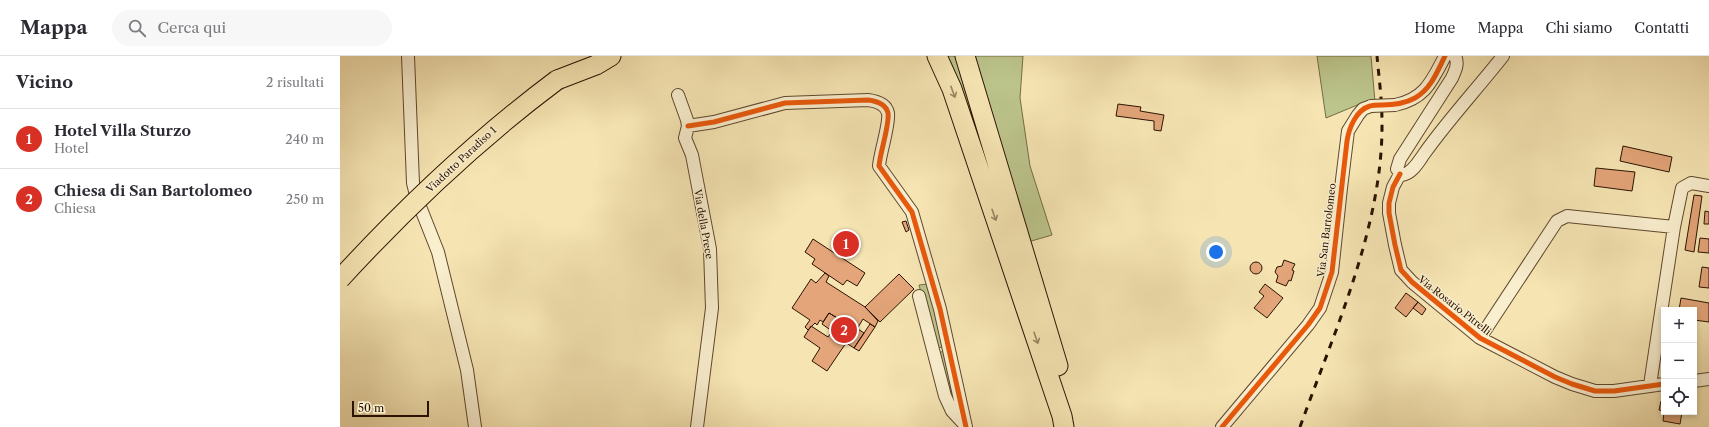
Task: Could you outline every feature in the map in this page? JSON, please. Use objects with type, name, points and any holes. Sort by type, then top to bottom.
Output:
[{"type":"main road","name":"Viadotto Paradiso 1","points":[[340,278],[380,235],[481,141],[557,80],[596,56]]},
{"type":"main road","points":[[557,80],[596,65],[611,56]]},
{"type":"main road","points":[[937,56],[955,97],[1062,416],[1064,427]]},
{"type":"main road","points":[[965,56],[1070,406],[1073,427]]},
{"type":"street","points":[[408,56],[412,183],[438,252],[467,370],[475,427]]},
{"type":"street","name":"Via San Bartolomeo","points":[[1222,427],[1308,325],[1320,308],[1326,294],[1332,272],[1340,188],[1348,131],[1358,114],[1363,109],[1372,106],[1395,105],[1409,101],[1422,94],[1432,82],[1445,56]]},
{"type":"street","name":"Via Rosario Pitrelli","points":[[1455,56],[1457,60],[1456,68],[1452,78],[1400,159],[1397,169],[1400,174],[1393,187],[1389,203],[1389,213],[1394,245],[1401,270],[1412,282],[1480,338],[1555,377],[1595,391],[1614,391],[1661,384]]},
{"type":"street","points":[[1400,174],[1408,174],[1415,167],[1443,126],[1502,56]]},
{"type":"street","name":"Via della Prece","points":[[678,95],[688,126],[685,138],[692,155],[710,257],[712,308],[697,427]]},
{"type":"street","points":[[688,126],[714,122],[785,103],[868,100],[881,103],[885,107],[888,114],[879,166],[912,212],[940,309],[966,427]]},
{"type":"street","points":[[1650,385],[1674,227],[1682,188],[1691,183],[1709,186]]},
{"type":"street","points":[[1480,338],[1557,221],[1567,216],[1674,227]]},
{"type":"street","points":[[919,296],[945,396],[952,411],[966,427]]},
{"type":"street","points":[[1697,381],[1709,380]]},
{"type":"green space","points":[[943,56],[956,56],[1012,242]]},
{"type":"green space","points":[[973,56],[1023,56],[1020,98],[1030,166],[1052,235],[1028,242]]},
{"type":"green space","points":[[1317,56],[1371,56],[1375,102],[1367,101],[1326,118]]},
{"type":"green space","points":[[928,284],[944,346],[936,349],[919,285]]},
{"type":"green space","points":[[945,351],[956,404],[954,405],[937,353]]},
{"type":"building","points":[[1118,104],[1141,107],[1140,111],[1164,115],[1161,131],[1154,130],[1154,121],[1116,116]]},
{"type":"building","points":[[1623,146],[1672,157],[1669,172],[1620,161]]},
{"type":"building","points":[[1596,168],[1635,172],[1632,191],[1594,186]]},
{"type":"building","points":[[1694,195],[1702,196],[1694,252],[1685,250]]},
{"type":"building","points":[[1705,211],[1709,212],[1709,224],[1704,224]]},
{"type":"building","points":[[906,221],[909,230],[906,232],[902,222]]},
{"type":"building","points":[[1700,238],[1709,239],[1709,253],[1698,252]]},
{"type":"building","points":[[813,239],[865,273],[857,286],[847,280],[843,285],[812,264],[815,259],[805,252]]},
{"type":"building","points":[[1284,260],[1295,264],[1292,270],[1294,271],[1291,281],[1289,280],[1286,286],[1276,282],[1278,276],[1275,272],[1277,267],[1282,266]]},
{"type":"building","points":[[1254,262],[1258,262],[1262,268],[1258,274],[1254,274],[1250,270],[1250,266]]},
{"type":"building","points":[[1702,267],[1709,268],[1709,288],[1699,287]]},
{"type":"building","points":[[825,273],[829,276],[826,282],[865,307],[878,321],[875,327],[863,319],[857,329],[841,318],[839,319],[829,313],[823,322],[820,320],[817,325],[815,323],[808,330],[805,327],[810,320],[792,308],[811,279],[816,283]]},
{"type":"building","points":[[899,274],[914,289],[880,322],[865,307]]},
{"type":"building","points":[[1265,284],[1283,298],[1267,318],[1254,308],[1264,296],[1259,292]]},
{"type":"building","points":[[1406,293],[1418,302],[1406,317],[1395,308]]},
{"type":"building","points":[[1681,298],[1709,303],[1709,322],[1697,320],[1697,307],[1680,307]]},
{"type":"building","points":[[1418,302],[1426,309],[1422,315],[1413,308]]},
{"type":"building","points":[[829,313],[839,319],[841,318],[864,333],[854,348],[831,333],[832,331],[822,324]]},
{"type":"building","points":[[870,324],[875,327],[859,351],[854,348]]},
{"type":"building","points":[[811,326],[828,337],[831,333],[846,343],[827,371],[812,361],[820,348],[804,337]]},
{"type":"building","points":[[1664,415],[1682,415],[1680,424],[1663,421]]},
{"type":"railway","points":[[1300,427],[1354,278],[1374,201],[1380,162],[1382,123],[1377,56]]},
{"type":"cycle path","points":[[1222,427],[1308,325],[1320,308],[1332,272],[1347,141],[1349,131],[1357,115],[1365,108],[1370,106],[1403,103],[1421,94],[1433,80],[1445,56]]},
{"type":"cycle path","points":[[688,126],[714,122],[785,103],[868,100],[877,102],[885,107],[888,113],[888,118],[879,166],[912,212],[940,309],[966,427]]},
{"type":"cycle path","points":[[1400,174],[1393,187],[1389,203],[1389,213],[1401,270],[1412,282],[1480,338],[1555,377],[1595,391],[1614,391],[1661,384]]},
{"type":"place","name":"Hotel Villa Sturzo","points":[[846,244]]},
{"type":"place","name":"Chiesa di San Bartolomeo","points":[[844,330]]}]
